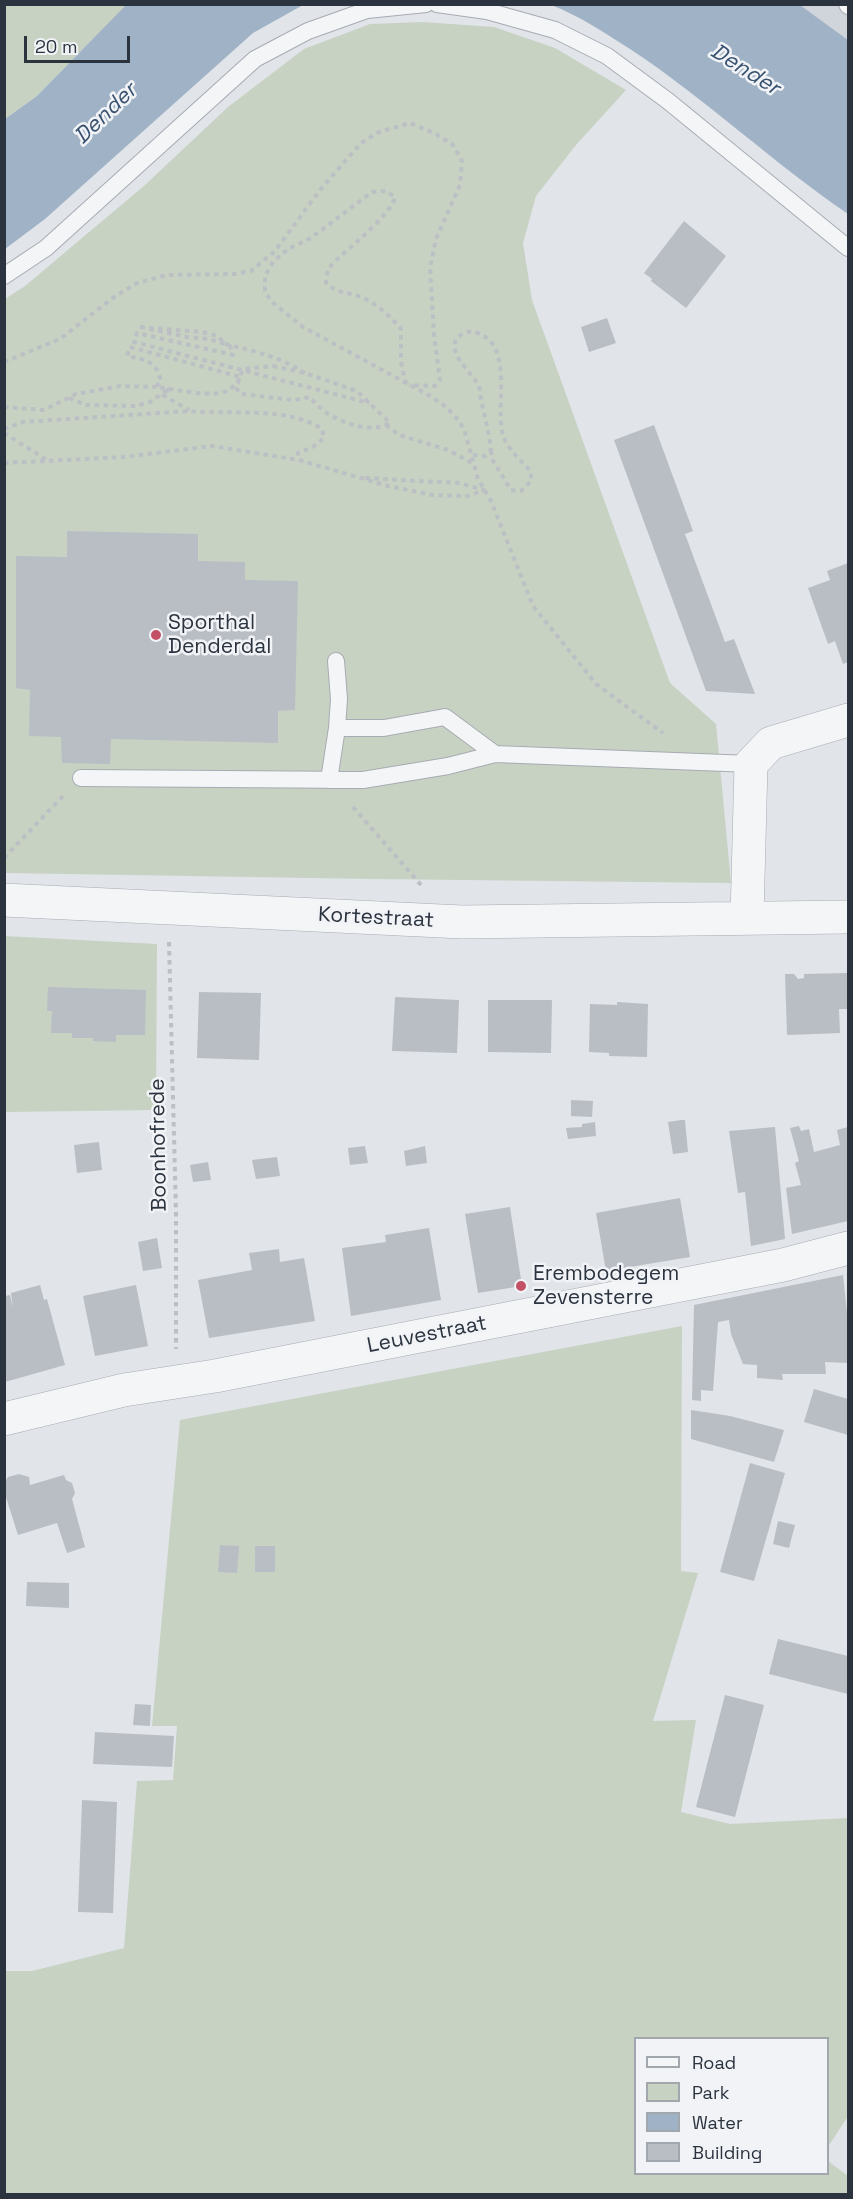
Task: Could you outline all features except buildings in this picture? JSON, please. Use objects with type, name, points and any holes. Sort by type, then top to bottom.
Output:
[{"type":"street","points":[[747,918],[751,764],[771,743],[849,720]]},
{"type":"street","name":"Kortestraat","points":[[4,900],[453,922],[849,917]]},
{"type":"street","name":"Leuvestraat","points":[[4,1419],[124,1390],[214,1376],[759,1270],[849,1248]]},
{"type":"lane","points":[[4,276],[46,248],[255,59],[308,31],[367,10],[426,4]]},
{"type":"lane","points":[[437,4],[488,11],[555,30],[607,56],[668,101],[849,248]]},
{"type":"lane","points":[[329,780],[339,699],[336,661]]},
{"type":"lane","points":[[337,729],[384,728],[445,717],[495,754]]},
{"type":"lane","points":[[81,778],[363,780],[448,766],[495,754],[751,764]]},
{"type":"path","points":[[4,362],[60,339],[136,283],[167,275],[234,274],[251,271],[275,250],[320,190],[361,143],[379,132],[410,123],[436,134],[453,145],[462,161],[460,185],[436,239],[430,268],[434,335],[440,380],[435,386],[406,384]]},
{"type":"path","points":[[406,384],[401,362],[401,329],[391,318],[360,296],[335,291],[326,283],[326,274],[332,262],[386,215],[394,204],[395,197],[386,191],[372,192],[319,232],[288,249],[273,262],[265,276],[265,292],[272,302],[303,327],[406,384],[439,402],[455,416],[464,429],[478,479],[491,501],[533,606],[596,684],[667,735]]},
{"type":"path","points":[[304,373],[292,365],[259,351],[225,344],[209,339],[140,327],[202,332],[218,336],[225,344],[230,346],[233,355],[137,333],[134,342],[369,403]]},
{"type":"path","points":[[473,332],[485,336],[498,357],[501,369],[503,436],[531,472],[531,481],[521,491],[511,490],[492,459],[491,450],[480,387],[456,355],[457,342],[463,334],[473,332]]},
{"type":"path","points":[[156,387],[160,381],[158,369],[147,360],[126,356],[130,347],[241,377]]},
{"type":"path","points":[[273,366],[304,373],[357,391],[390,423],[380,429],[342,421],[324,411],[310,397],[294,400],[241,394],[236,388],[243,369],[273,366]]},
{"type":"path","points":[[4,407],[44,410],[76,394],[120,386],[221,393],[229,390],[241,377]]},
{"type":"path","points":[[69,398],[86,405],[136,406],[150,402],[170,388]]},
{"type":"path","points":[[170,388],[163,395],[190,411]]},
{"type":"path","points":[[4,431],[22,423],[190,411],[247,412],[310,421],[322,429],[324,438],[313,447],[298,453],[298,460]]},
{"type":"path","points":[[386,425],[399,435],[448,450],[475,465]]},
{"type":"path","points":[[4,431],[47,461]]},
{"type":"path","points":[[4,463],[124,457],[212,446],[298,460],[388,486],[433,495],[468,496],[484,490]]},
{"type":"path","points":[[473,455],[485,456],[491,450]]},
{"type":"path","points":[[363,478],[459,483],[484,490]]},
{"type":"path","points":[[4,858],[81,778]]},
{"type":"path","points":[[329,780],[453,922]]},
{"type":"path","name":"Boonhofrede","points":[[169,908],[176,1213],[176,1381]]},
{"type":"shaded area","points":[[800,5],[848,5],[848,40]]},
{"type":"green space","points":[[5,5],[127,5],[37,96],[5,119]]},
{"type":"green space","points":[[423,22],[494,27],[555,48],[626,90],[576,145],[536,196],[523,243],[532,300],[670,683],[716,724],[731,883],[5,873],[5,299],[25,286],[145,185],[228,107],[304,49],[370,24]]},
{"type":"green space","points":[[4,936],[157,944],[156,1110],[5,1112]]},
{"type":"green space","points":[[682,1326],[681,1571],[698,1573],[653,1721],[696,1720],[681,1812],[730,1824],[848,1818],[848,2116],[829,2145],[829,2037],[634,2037],[634,2175],[829,2175],[829,2162],[848,2176],[848,2194],[5,2194],[5,1971],[32,1971],[124,1948],[137,1781],[173,1780],[177,1726],[152,1726],[180,1420]]},
{"type":"water","name":"Dender","points":[[127,4],[303,5],[253,33],[45,219],[5,249],[5,119],[37,96]]},
{"type":"water","name":"Dender","points":[[551,5],[800,5],[848,40],[848,214],[658,68],[591,25]]},
{"type":"place","name":"Sporthal Denderdal","points":[[156,635]]},
{"type":"place","name":"Erembodegem Zevensterre","points":[[521,1286]]}]
